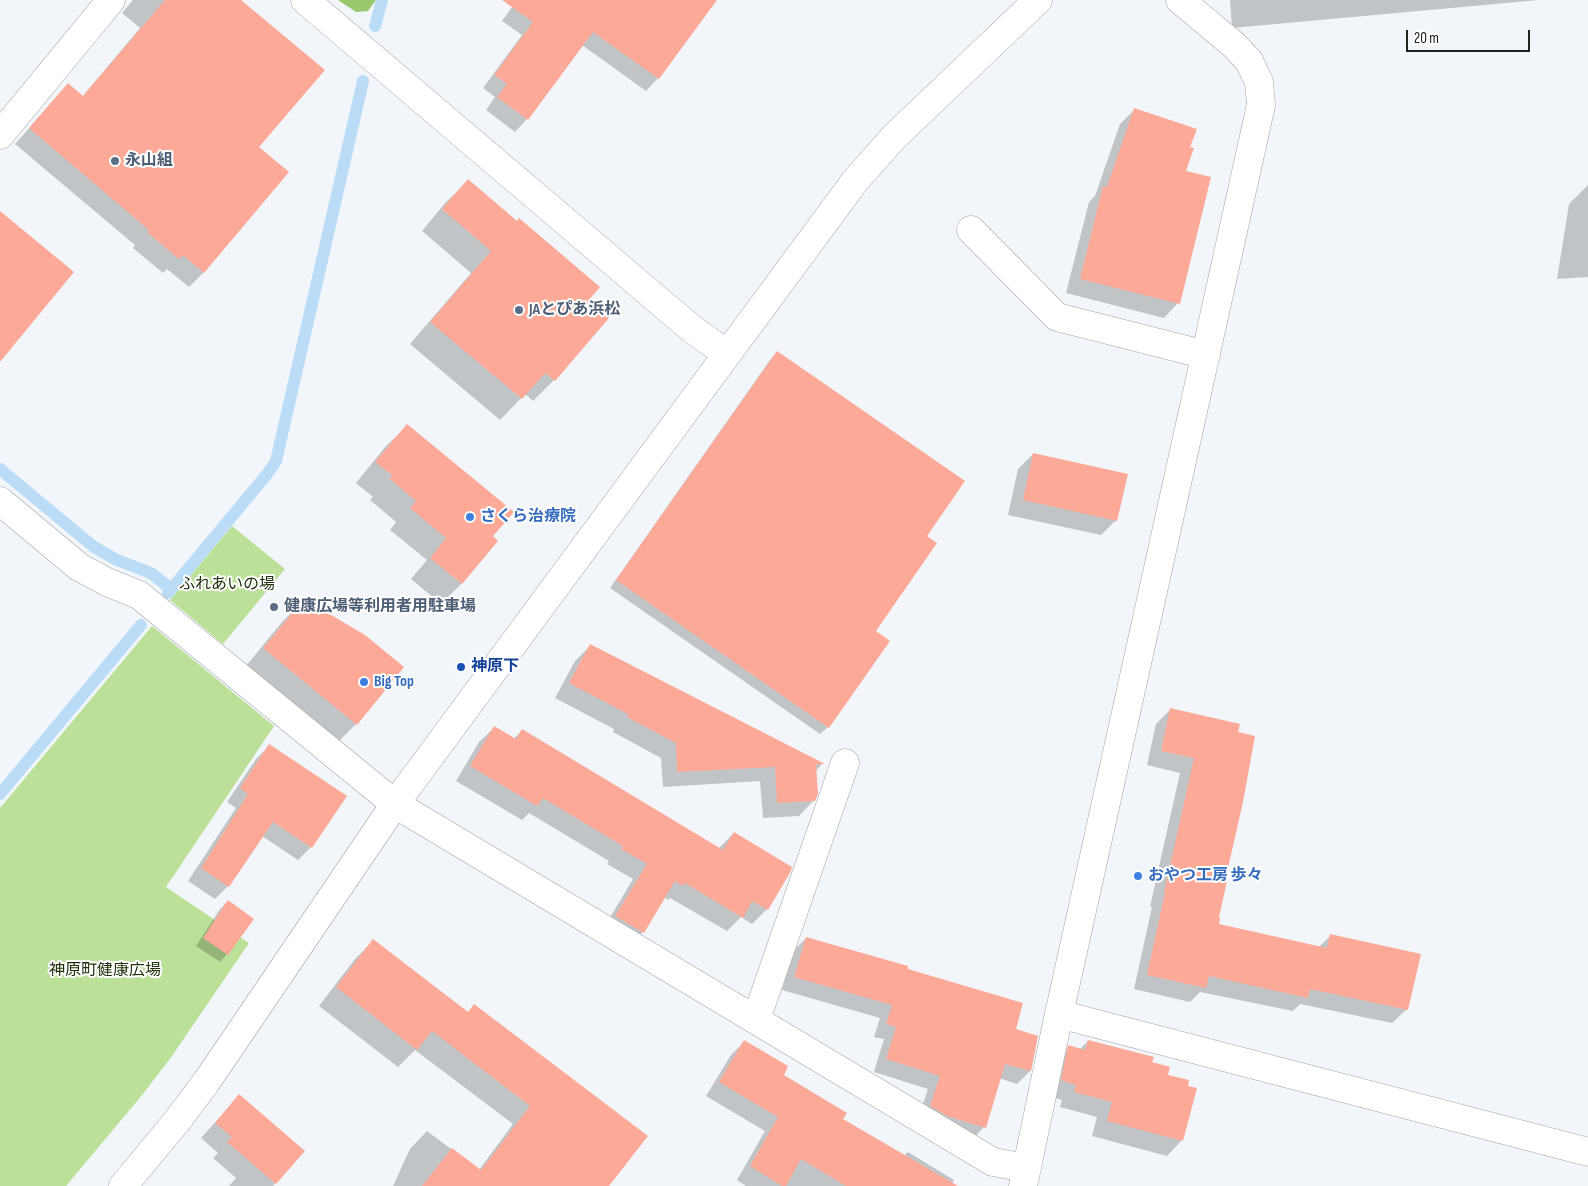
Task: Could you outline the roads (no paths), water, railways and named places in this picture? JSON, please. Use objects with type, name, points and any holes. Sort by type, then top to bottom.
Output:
[{"type":"street","points":[[0,136],[111,0]]},
{"type":"street","points":[[305,0],[692,329],[727,354]]},
{"type":"street","points":[[123,1186],[177,1121],[207,1081],[395,804],[820,228],[894,137],[1038,0]]},
{"type":"street","points":[[0,501],[79,567],[107,582],[139,595],[395,804],[993,1162],[1025,1177],[1059,1014],[1261,104],[1259,82],[1249,61],[1234,45],[1180,0]]},
{"type":"street","points":[[971,230],[1057,317],[1206,355]]},
{"type":"street","points":[[754,1018],[761,1005],[845,763]]},
{"type":"street","points":[[1059,1014],[1588,1152]]},
{"type":"waterway","points":[[375,26],[382,0]]},
{"type":"waterway","points":[[168,593],[276,461],[363,81]]},
{"type":"waterway","points":[[0,469],[94,547],[117,560],[151,573],[171,589]]},
{"type":"waterway","points":[[0,794],[141,625]]},
{"type":"place","name":"永山組","points":[[115,161]]},
{"type":"place","name":"JAとぴあ浜松","points":[[519,310]]},
{"type":"place","name":"さくら治療院","points":[[470,517]]},
{"type":"place","name":"健康広場等利用者用駐車場","points":[[274,607]]},
{"type":"place","name":"神原下","points":[[461,667]]},
{"type":"place","name":"Big Top","points":[[364,682]]},
{"type":"place","name":"おやつ工房 歩々","points":[[1138,876]]},
{"type":"park label","name":"ふれあいの場","points":[[227,585]]},
{"type":"park label","name":"神原町健康広場","points":[[105,971]]}]
